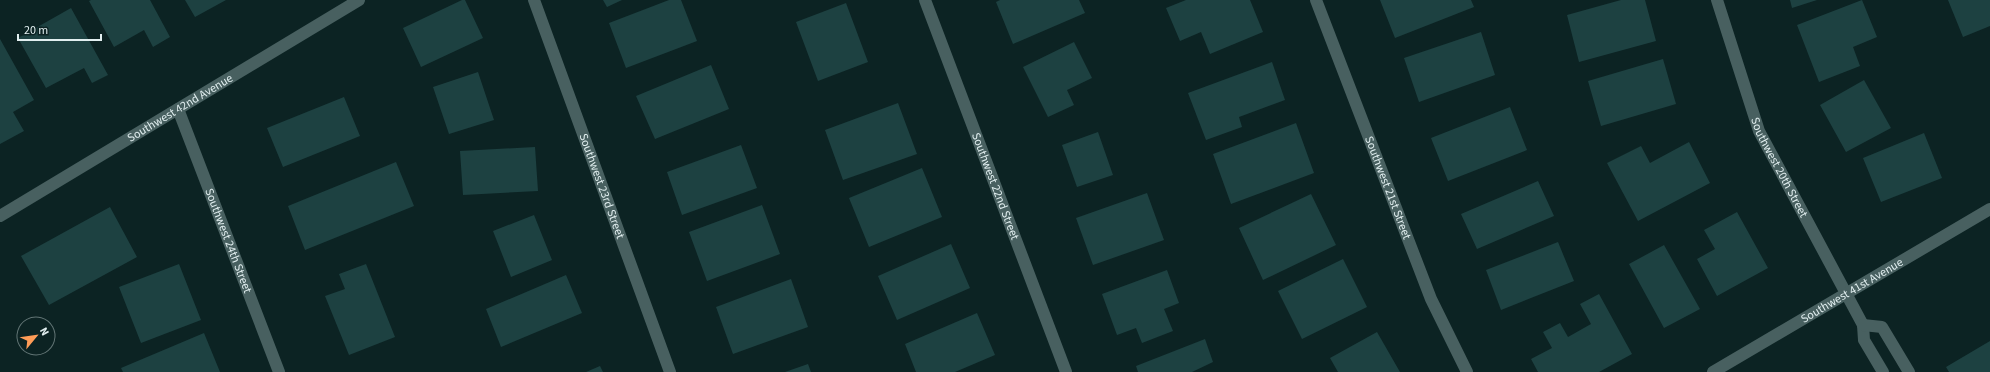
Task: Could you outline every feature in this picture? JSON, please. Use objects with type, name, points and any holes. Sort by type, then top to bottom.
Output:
[{"type":"street","name":"Southwest 42nd Avenue","points":[[0,216],[359,0]]},
{"type":"street","name":"Southwest 23rd Street","points":[[534,0],[670,372]]},
{"type":"street","name":"Southwest 22nd Street","points":[[926,0],[1066,372]]},
{"type":"street","name":"Southwest 21st Street","points":[[1316,0],[1431,299],[1467,372]]},
{"type":"street","name":"Southwest 20th Street","points":[[1717,0],[1759,131],[1863,325],[1864,340],[1883,372]]},
{"type":"street","name":"Southwest 24th Street","points":[[178,109],[279,372]]},
{"type":"street","name":"Southwest 41st Avenue","points":[[1713,372],[1990,209]]},
{"type":"street","points":[[1863,325],[1882,326],[1908,372]]},
{"type":"building","points":[[150,0],[170,37],[153,47],[144,30],[114,47],[89,1]]},
{"type":"building","points":[[185,0],[226,0],[195,17]]},
{"type":"building","points":[[462,0],[465,0],[483,38],[421,67],[403,28]]},
{"type":"building","points":[[603,0],[622,0],[607,7]]},
{"type":"building","points":[[669,0],[681,0],[697,41],[626,68],[609,23]]},
{"type":"building","points":[[1000,0],[1079,0],[1085,13],[1013,44],[996,2]]},
{"type":"building","points":[[1186,0],[1250,0],[1263,32],[1210,54],[1201,32],[1180,41],[1166,8]]},
{"type":"building","points":[[1380,0],[1471,0],[1474,7],[1395,38]]},
{"type":"building","points":[[1621,0],[1645,0],[1656,41],[1579,62],[1567,15]]},
{"type":"building","points":[[1790,0],[1817,0],[1792,8]]},
{"type":"building","points":[[1862,0],[1877,37],[1853,47],[1860,66],[1819,82],[1797,25]]},
{"type":"building","points":[[1948,0],[1990,0],[1990,26],[1963,37]]},
{"type":"building","points":[[846,3],[868,62],[818,81],[796,22]]},
{"type":"building","points":[[71,8],[108,75],[92,83],[84,68],[46,88],[18,38]]},
{"type":"building","points":[[1481,32],[1495,75],[1419,102],[1404,58]]},
{"type":"building","points":[[0,39],[34,100],[13,112],[24,131],[0,144]]},
{"type":"building","points":[[1074,42],[1092,78],[1067,90],[1074,105],[1048,117],[1023,67]]},
{"type":"building","points":[[1663,59],[1676,104],[1601,126],[1588,81]]},
{"type":"building","points":[[1272,62],[1285,100],[1239,117],[1242,127],[1206,140],[1188,93]]},
{"type":"building","points":[[711,65],[729,109],[655,139],[636,96]]},
{"type":"building","points":[[478,72],[494,120],[449,134],[433,87]]},
{"type":"building","points":[[1864,80],[1891,128],[1846,152],[1820,105]]},
{"type":"building","points":[[344,97],[360,136],[283,167],[267,128]]},
{"type":"building","points":[[898,103],[917,154],[843,180],[825,130]]},
{"type":"building","points":[[1510,107],[1527,150],[1448,181],[1431,138]]},
{"type":"building","points":[[1296,123],[1314,173],[1231,204],[1213,154]]},
{"type":"building","points":[[1098,132],[1113,175],[1077,187],[1062,145]]},
{"type":"building","points":[[1924,133],[1942,178],[1881,202],[1863,158]]},
{"type":"building","points":[[1689,142],[1710,183],[1638,221],[1607,163],[1641,146],[1650,163]]},
{"type":"building","points":[[741,145],[757,188],[682,215],[667,172]]},
{"type":"building","points":[[535,147],[538,191],[463,195],[460,151]]},
{"type":"building","points":[[396,162],[414,206],[305,250],[288,206]]},
{"type":"building","points":[[922,168],[942,217],[869,247],[849,198]]},
{"type":"building","points":[[1538,181],[1554,216],[1477,249],[1461,214]]},
{"type":"building","points":[[1147,193],[1164,240],[1093,265],[1076,218]]},
{"type":"building","points":[[1311,194],[1336,245],[1263,280],[1239,228]]},
{"type":"building","points":[[762,205],[780,254],[707,281],[689,232]]},
{"type":"building","points":[[110,207],[137,257],[49,305],[21,256]]},
{"type":"building","points":[[1737,212],[1768,268],[1717,296],[1697,259],[1715,249],[1704,230]]},
{"type":"building","points":[[534,215],[552,260],[511,277],[493,231]]},
{"type":"building","points":[[1558,242],[1574,281],[1501,310],[1486,270]]},
{"type":"building","points":[[951,244],[970,288],[897,320],[878,276]]},
{"type":"building","points":[[1664,245],[1700,309],[1664,328],[1629,264]]},
{"type":"building","points":[[1343,259],[1367,307],[1302,339],[1278,291]]},
{"type":"building","points":[[179,264],[201,320],[141,343],[119,287]]},
{"type":"building","points":[[366,264],[395,337],[349,355],[325,296],[345,289],[339,274]]},
{"type":"building","points":[[1167,270],[1179,303],[1164,309],[1173,331],[1142,343],[1136,328],[1117,335],[1102,294]]},
{"type":"building","points":[[566,275],[582,313],[501,347],[486,309]]},
{"type":"building","points":[[791,279],[808,327],[733,354],[716,307]]},
{"type":"building","points":[[1599,294],[1632,354],[1599,372],[1538,372],[1531,359],[1552,348],[1543,332],[1560,323],[1568,337],[1591,324],[1580,304]]},
{"type":"building","points":[[977,313],[995,355],[955,372],[916,372],[905,344]]},
{"type":"building","points":[[1377,332],[1400,372],[1338,372],[1330,358]]},
{"type":"building","points":[[204,333],[220,372],[123,372],[121,368]]},
{"type":"building","points":[[1205,339],[1213,362],[1192,372],[1138,372],[1136,366]]},
{"type":"building","points":[[1990,341],[1990,372],[1949,372],[1946,367]]},
{"type":"building","points":[[808,364],[811,372],[785,372]]},
{"type":"building","points":[[600,366],[603,372],[586,372]]}]
